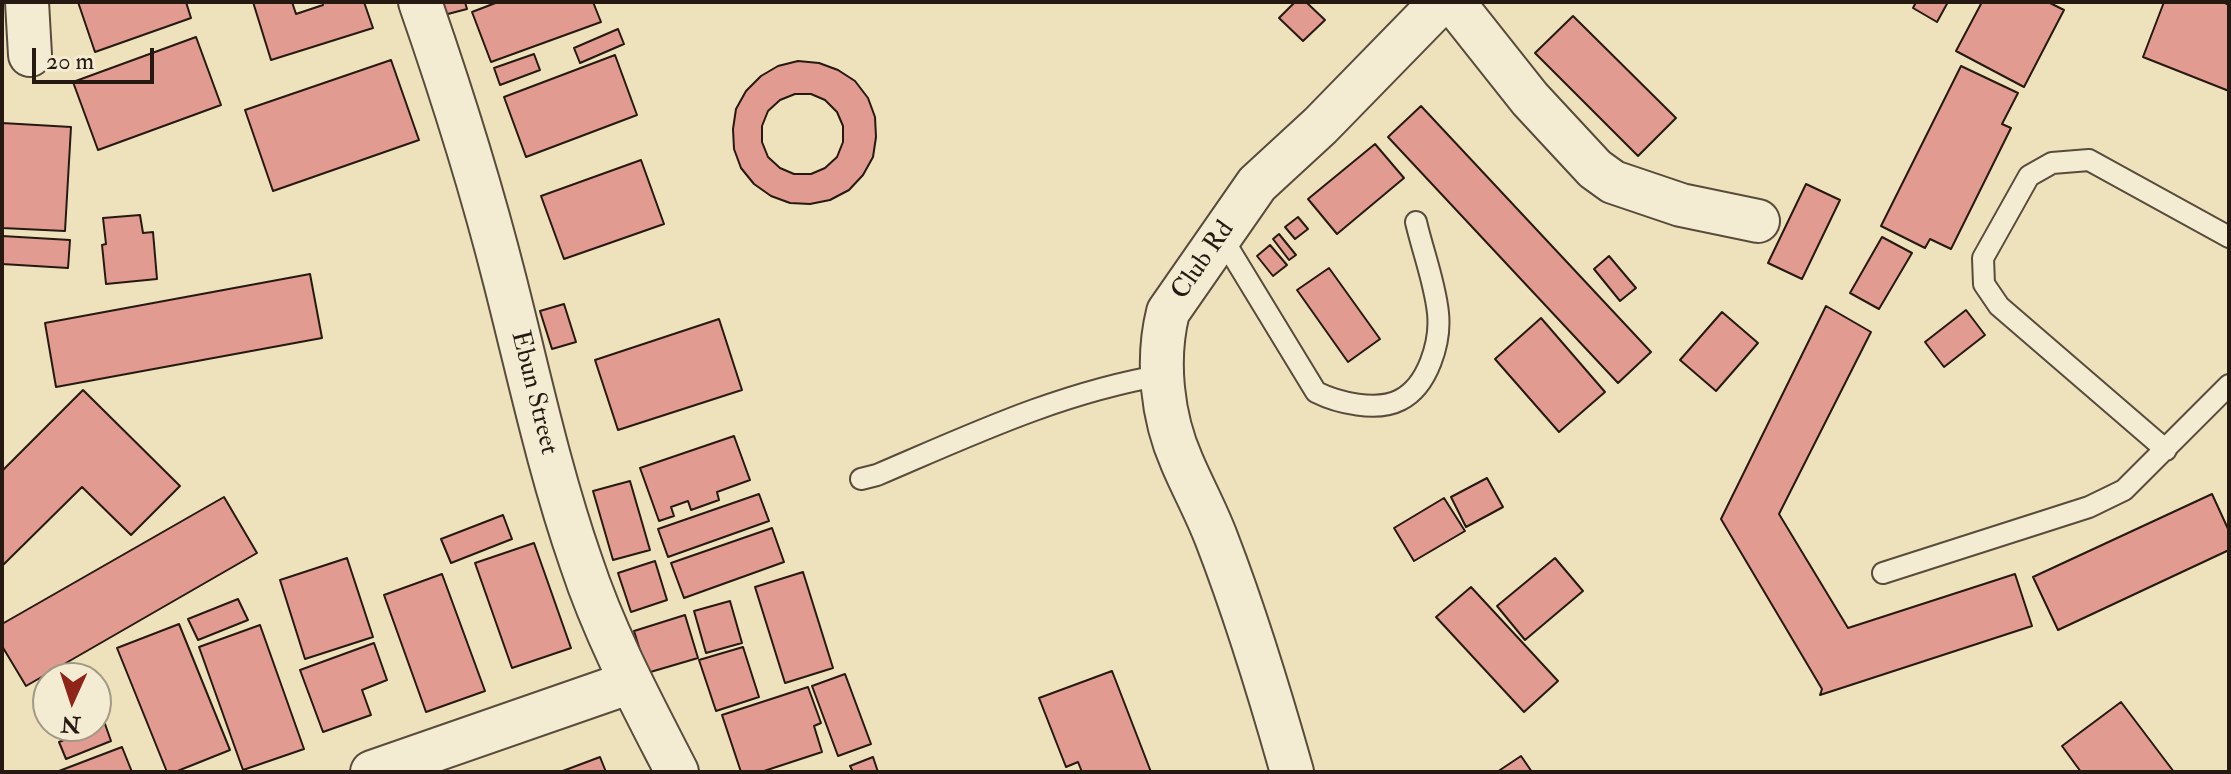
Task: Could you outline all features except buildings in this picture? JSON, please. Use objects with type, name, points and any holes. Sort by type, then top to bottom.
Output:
[{"type":"street","points":[[27,2],[30,55]]},
{"type":"street","name":"Ebun Street","points":[[420,2],[460,117],[505,281],[542,437],[577,550],[631,682],[677,772]]},
{"type":"street","name":"Club Rd","points":[[1292,772],[1272,699],[1217,539],[1167,416],[1163,375],[1164,329],[1168,312],[1257,184],[1320,126],[1441,2]]},
{"type":"street","points":[[1453,2],[1530,99],[1595,169],[1613,182],[1681,205],[1758,221]]},
{"type":"street","points":[[372,772],[631,682]]},
{"type":"lane","points":[[2166,450],[1999,306],[1984,284],[1983,258],[2029,176],[2052,163],[2089,160],[2229,237]]},
{"type":"lane","points":[[1221,236],[1316,392],[1336,402],[1371,405],[1400,401],[1426,371],[1436,345],[1438,313],[1416,222]]},
{"type":"lane","points":[[861,479],[877,475],[1025,411],[1117,383],[1163,375]]},
{"type":"lane","points":[[1883,573],[2089,507],[2124,490],[2229,385]]}]
